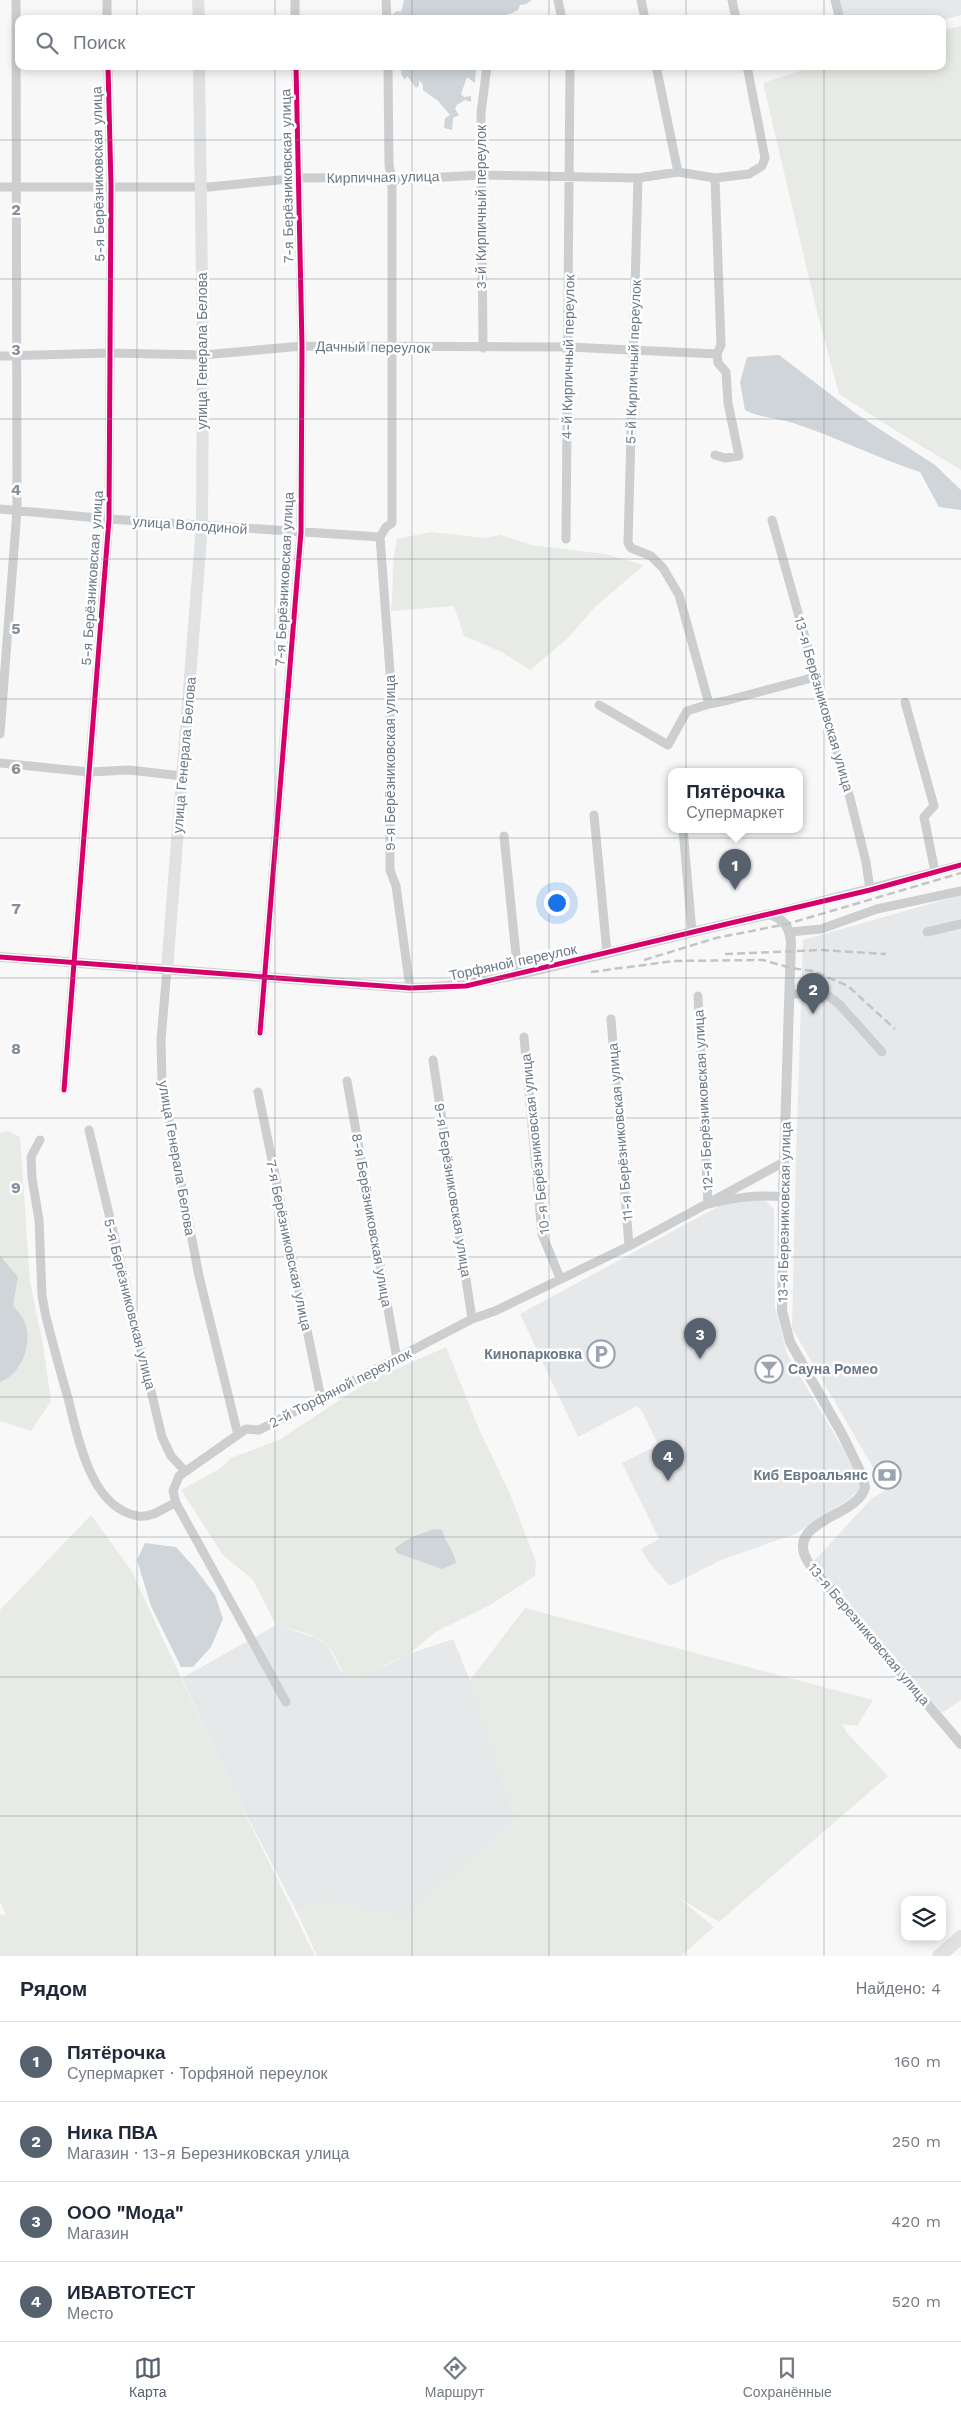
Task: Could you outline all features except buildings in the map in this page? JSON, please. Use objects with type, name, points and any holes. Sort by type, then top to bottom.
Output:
[{"type":"main road","points":[[198,0],[198,15]]},
{"type":"main road","name":"улица Генерала Белова","points":[[167,969],[202,525],[203,355],[199,70]]},
{"type":"main road","points":[[938,1956],[961,1937]]},
{"type":"street","points":[[16,0],[16,15]]},
{"type":"street","points":[[107,0],[107,15]]},
{"type":"street","points":[[295,0],[295,15]]},
{"type":"street","points":[[386,0],[387,15]]},
{"type":"street","points":[[558,0],[561,15]]},
{"type":"street","points":[[641,0],[644,15]]},
{"type":"street","points":[[732,0],[735,15]]},
{"type":"street","points":[[835,0],[839,15]]},
{"type":"street","points":[[0,734],[17,510],[16,70]]},
{"type":"street","name":"5-я Берёзниковская улица","points":[[64,1090],[109,519],[111,186],[108,70]]},
{"type":"street","name":"7-я Берёзниковская улица","points":[[260,1033],[301,532],[302,346],[296,70]]},
{"type":"street","points":[[380,537],[386,527],[392,523],[390,347],[392,180],[389,164],[388,70]]},
{"type":"street","name":"3-й Кирпичный переулок","points":[[483,348],[480,175],[481,113],[486,70]]},
{"type":"street","name":"4-й Кирпичный переулок","points":[[566,538],[571,176],[570,70]]},
{"type":"street","points":[[657,70],[678,172]]},
{"type":"street","name":"Кирпичная улица","points":[[0,187],[200,187],[299,178],[384,177],[392,180],[480,175],[638,178],[678,172],[715,178],[749,174],[762,166],[765,158],[748,70]]},
{"type":"street","name":"5-й Кирпичный переулок","points":[[638,178],[632,349],[629,546],[651,556],[663,568],[679,595],[709,704]]},
{"type":"street","points":[[715,178],[721,345],[717,354],[718,363],[726,372],[728,403],[739,456],[725,458],[715,455]]},
{"type":"street","name":"Дачный переулок","points":[[0,356],[110,353],[203,355],[302,346],[568,347],[717,354]]},
{"type":"street","name":"улица Володиной","points":[[0,510],[380,537]]},
{"type":"street","name":"13-я Берёзниковская улица","points":[[772,520],[852,806],[866,862],[870,890]]},
{"type":"street","name":"9-я Берёзниковская улица","points":[[380,537],[390,672],[390,870],[396,886],[410,988]]},
{"type":"street","points":[[599,705],[668,745],[688,711],[815,676]]},
{"type":"street","points":[[905,702],[934,806],[924,817],[935,872]]},
{"type":"street","points":[[0,763],[89,772],[128,770],[182,776]]},
{"type":"street","points":[[594,815],[600,904],[607,953]]},
{"type":"street","points":[[683,833],[692,932]]},
{"type":"street","points":[[504,836],[518,975]]},
{"type":"street","name":"Торфяной переулок","points":[[0,958],[410,988],[466,986],[870,890],[961,865]]},
{"type":"street","points":[[770,914],[780,918],[790,932],[821,929],[877,909],[961,891]]},
{"type":"street","points":[[927,932],[961,924]]},
{"type":"street","name":"13-я Березниковская улица","points":[[790,932],[790,994],[781,1298],[786,1332],[796,1355],[842,1434],[862,1475],[865,1487],[856,1500],[809,1532],[803,1541],[803,1552],[828,1587],[961,1744]]},
{"type":"street","name":"улица Генерала Белова","points":[[167,969],[161,1049],[164,1093],[199,1276],[238,1436]]},
{"type":"street","points":[[790,994],[826,994],[839,1004],[882,1052]]},
{"type":"street","name":"12-я Берёзниковская улица","points":[[698,996],[708,1204]]},
{"type":"street","name":"11-я Берёзниковская улица","points":[[611,1019],[629,1246]]},
{"type":"street","name":"10-я Берёзниковская улица","points":[[524,1037],[542,1234],[560,1278]]},
{"type":"street","name":"9-я Берёзниковская улица","points":[[433,1060],[472,1320]]},
{"type":"street","name":"8-я Берёзниковская улица","points":[[347,1080],[397,1359]]},
{"type":"street","name":"7-я Берёзниковская улица","points":[[258,1092],[321,1398]]},
{"type":"street","name":"5-я Берёзниковская улица","points":[[89,1130],[162,1437],[171,1456],[185,1470]]},
{"type":"street","points":[[40,1140],[31,1157],[32,1178],[39,1220],[42,1296],[84,1458],[100,1489],[109,1501],[124,1511],[147,1516],[156,1514],[166,1506],[176,1503]]},
{"type":"street","name":"2-й Торфяной переулок","points":[[185,1470],[246,1429],[259,1430],[472,1320],[495,1311],[629,1246],[784,1162]]},
{"type":"street","name":"2-й Торфяной переулок","points":[[708,1204],[742,1196],[763,1194],[783,1197]]},
{"type":"street","points":[[185,1470],[174,1485],[176,1503],[286,1702]]},
{"type":"shaded area","points":[[404,0],[532,0],[520,5],[518,10],[506,15],[393,15],[397,11],[401,12]]},
{"type":"shaded area","points":[[837,0],[961,0],[961,15],[946,19],[946,15],[842,15]]},
{"type":"shaded area","points":[[961,26],[961,470],[839,394],[817,312],[763,83],[803,70],[946,70],[946,29]]},
{"type":"shaded area","points":[[402,70],[476,70],[475,83],[467,77],[461,94],[464,97],[471,96],[471,102],[465,100],[457,105],[455,109],[459,115],[453,118],[452,130],[444,128],[445,118],[450,115],[438,101],[423,90],[423,85],[419,80],[419,86],[416,88],[407,76],[405,80],[401,74]]},
{"type":"shaded area","points":[[779,355],[855,413],[935,465],[961,490],[961,510],[939,507],[920,472],[787,421],[757,415],[745,410],[740,382],[747,357]]},
{"type":"shaded area","points":[[431,532],[484,538],[501,535],[531,545],[605,554],[644,565],[595,607],[568,638],[530,670],[502,652],[464,636],[454,606],[391,611],[397,539]]},
{"type":"shaded area","points":[[961,895],[961,1700],[942,1713],[814,1561],[872,1498],[886,1490],[792,1328],[803,940]]},
{"type":"shaded area","points":[[8,1131],[20,1137],[30,1282],[43,1345],[51,1401],[31,1431],[0,1421],[0,1133]]},
{"type":"shaded area","points":[[763,1198],[774,1209],[775,1307],[787,1354],[862,1484],[858,1491],[849,1499],[795,1534],[721,1560],[670,1586],[650,1564],[641,1549],[659,1539],[622,1463],[658,1445],[643,1413],[637,1406],[578,1437],[520,1314],[723,1204]]},
{"type":"shaded area","points":[[0,1256],[18,1277],[13,1305],[24,1320],[27,1342],[26,1351],[19,1366],[0,1382]]},
{"type":"shaded area","points":[[446,1347],[479,1429],[510,1494],[536,1562],[535,1576],[490,1605],[437,1631],[409,1654],[352,1681],[343,1672],[332,1651],[324,1642],[304,1632],[276,1625],[253,1580],[223,1555],[181,1490],[221,1468],[231,1458],[279,1440],[367,1382]]},
{"type":"shaded area","points":[[91,1515],[131,1570],[233,1789],[315,1956],[0,1956],[0,1914],[6,1916],[0,1902],[0,1610]]},
{"type":"shaded area","points":[[434,1529],[442,1530],[456,1563],[442,1569],[397,1553],[395,1548],[410,1538]]},
{"type":"shaded area","points":[[145,1543],[176,1547],[215,1595],[223,1619],[211,1647],[193,1667],[181,1667],[151,1606],[137,1560]]},
{"type":"shaded area","points":[[525,1608],[873,1700],[857,1726],[842,1724],[847,1733],[888,1776],[719,1922],[676,1896],[714,1927],[681,1956],[317,1956],[297,1912],[326,1900],[404,1918],[516,1821],[470,1680]]},
{"type":"shaded area","points":[[276,1625],[317,1638],[327,1645],[341,1671],[384,1667],[409,1654],[453,1639],[470,1680],[516,1821],[404,1918],[326,1900],[297,1912],[233,1789],[182,1678]]},
{"type":"railway","points":[[644,960],[716,938],[787,924],[961,873]]},
{"type":"railway","points":[[725,954],[822,950],[886,954]]},
{"type":"railway","points":[[591,972],[674,961],[763,960],[791,968],[813,971],[848,986],[895,1029]]},
{"type":"cycle path","points":[[64,1090],[109,519],[111,186],[108,70]]},
{"type":"cycle path","points":[[260,1033],[301,532],[302,346],[296,70]]},
{"type":"cycle path","points":[[0,957],[410,988],[466,986],[870,890],[961,865]]},
{"type":"place","name":"Пятёрочка","points":[[735,890]]},
{"type":"place","name":"Ника ПВА","points":[[813,1014]]},
{"type":"place","name":"Кинопарковка","points":[[601,1354]]},
{"type":"place","name":"ООО \"Мода\"","points":[[700,1359]]},
{"type":"place","name":"Сауна Ромео","points":[[769,1369]]},
{"type":"place","name":"Киб Евроальянс","points":[[887,1475]]},
{"type":"place","name":"ИВАВТОТЕСТ","points":[[668,1481]]}]
